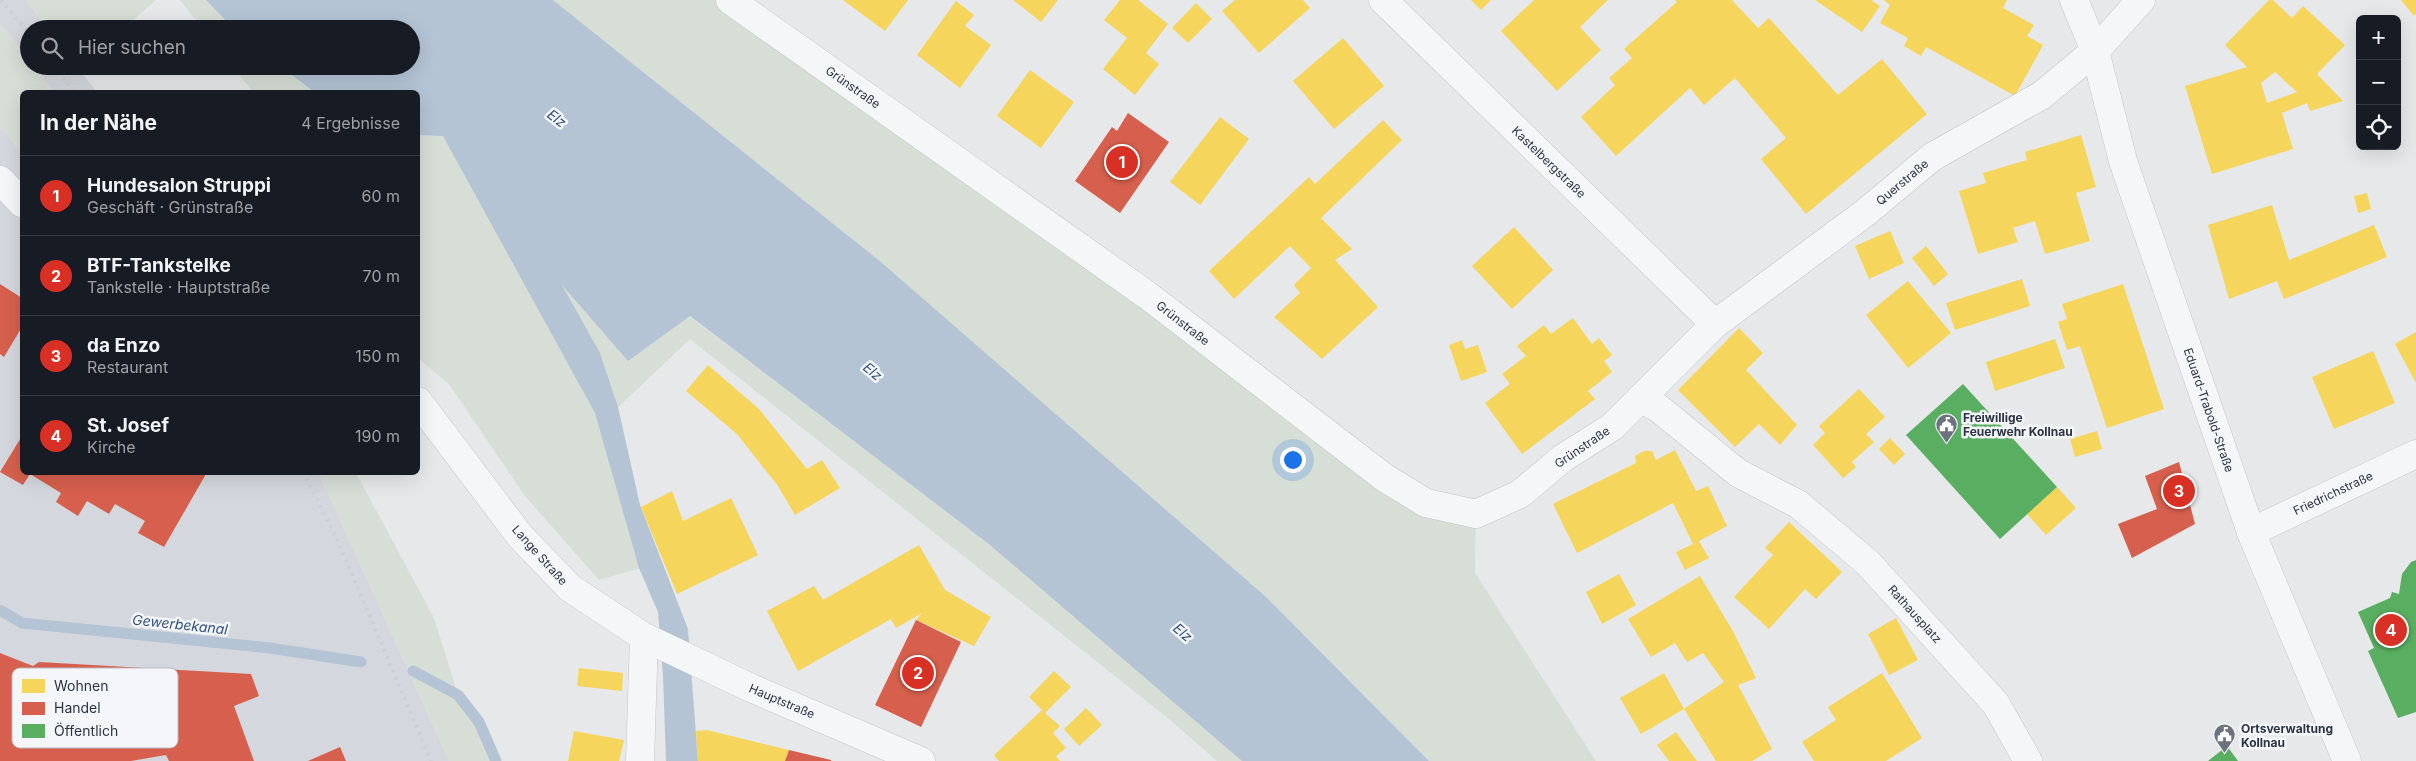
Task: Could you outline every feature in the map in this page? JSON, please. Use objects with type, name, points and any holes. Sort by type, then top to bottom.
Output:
[{"type":"street","name":"Grünstraße","points":[[730,0],[1147,295],[1385,478],[1426,503],[1476,514],[1520,494],[1563,458],[1612,426],[1715,324]]},
{"type":"street","name":"Kastelbergstraße","points":[[1383,0],[1715,324]]},
{"type":"street","name":"Eduard-Trabold-Straße","points":[[2074,0],[2095,50],[2123,161],[2251,532],[2347,761]]},
{"type":"street","name":"Querstraße","points":[[1715,324],[1865,213],[1932,157],[2042,95],[2095,50],[2141,0]]},
{"type":"street","points":[[0,180],[20,201]]},
{"type":"street","name":"Rathausplatz","points":[[1640,399],[1656,407],[1738,473],[1798,504],[1868,563],[1996,704],[2028,761]]},
{"type":"street","name":"Lange Straße","points":[[420,404],[520,536],[570,588],[644,637]]},
{"type":"street","name":"Friedrichstraße","points":[[2251,532],[2416,454]]},
{"type":"street","points":[[640,761],[644,637]]},
{"type":"street","name":"Hauptstraße","points":[[644,637],[751,688],[921,761]]},
{"type":"shaded area","points":[[0,0],[26,0],[40,20],[20,20],[20,49],[0,23]]},
{"type":"shaded area","points":[[26,0],[156,0],[133,20],[40,20]]},
{"type":"shaded area","points":[[180,0],[206,0],[225,20],[196,20]]},
{"type":"shaded area","points":[[553,0],[730,0],[1385,478],[1476,514],[1475,573],[1596,761],[1429,761],[1265,596],[881,262]]},
{"type":"shaded area","points":[[0,23],[20,49],[20,75],[40,75],[51,90],[20,90],[20,151],[0,127]]},
{"type":"shaded area","points":[[40,75],[83,75],[95,90],[51,90]]},
{"type":"shaded area","points":[[239,75],[292,75],[311,90],[251,90]]},
{"type":"shaded area","points":[[455,122],[628,360],[689,316],[990,545],[1242,761],[1217,761],[1169,719],[690,339],[609,416],[648,566],[599,580],[525,496],[449,384],[420,360],[420,127]]},
{"type":"shaded area","points":[[0,127],[20,151],[20,475],[320,475],[449,761],[0,761]]},
{"type":"shaded area","points":[[320,475],[357,475],[434,618],[458,695],[479,722],[496,761],[449,761]]},
{"type":"water","name":"Elz","points":[[206,0],[553,0],[881,262],[1265,596],[1429,761],[1242,761],[990,545],[690,316],[628,361],[562,285],[600,353],[618,407],[640,505],[688,629],[698,761],[666,761],[663,676],[658,612],[639,568],[595,413],[443,136],[420,135],[420,90],[311,90],[292,75],[420,75],[420,20],[225,20]]},
{"type":"building: Wohnen","points":[[843,0],[908,0],[885,31]]},
{"type":"building: Wohnen","points":[[1013,0],[1058,0],[1041,22]]},
{"type":"building: Wohnen","points":[[1120,0],[1138,0],[1168,24],[1146,53],[1159,64],[1135,95],[1103,69],[1127,38],[1104,20]]},
{"type":"building: Wohnen","points":[[1235,0],[1303,0],[1310,8],[1259,53],[1222,11]]},
{"type":"building: Wohnen","points":[[1471,0],[1491,0],[1481,10]]},
{"type":"building: Wohnen","points":[[1534,0],[1608,0],[1580,27],[1601,50],[1557,91],[1501,31]]},
{"type":"building: Wohnen","points":[[1675,0],[1732,0],[1758,28],[1769,18],[1838,95],[1882,59],[1927,114],[1806,214],[1761,159],[1786,138],[1735,78],[1704,105],[1690,88],[1616,156],[1581,117],[1615,85],[1609,78],[1632,58],[1624,49],[1677,2]]},
{"type":"building: Wohnen","points":[[1815,0],[1871,0],[1880,6],[1862,32]]},
{"type":"building: Wohnen","points":[[1884,0],[2007,0],[2003,8],[2034,25],[2027,36],[2043,45],[2015,96],[1926,47],[1921,56],[1904,46],[1908,38],[1880,23],[1890,5]]},
{"type":"building: Wohnen","points":[[2269,0],[2273,0],[2292,18],[2303,6],[2345,45],[2317,74],[2343,101],[2310,111],[2307,103],[2282,113],[2293,149],[2212,174],[2185,86],[2247,67],[2225,45]],"holes":[[[2275,72],[2297,92],[2267,103],[2261,83]]]},
{"type":"building: Wohnen","points":[[2401,0],[2416,0],[2416,14],[2414,16]]},
{"type":"building: Wohnen","points":[[956,1],[974,15],[965,26],[991,45],[960,88],[917,55]]},
{"type":"building: Wohnen","points":[[1196,3],[1212,19],[1188,43],[1172,28]]},
{"type":"building: Wohnen","points":[[1343,38],[1384,86],[1334,129],[1293,81]]},
{"type":"building: Wohnen","points":[[1030,70],[1074,102],[1041,148],[997,116]]},
{"type":"building: Wohnen","points":[[1220,117],[1249,139],[1200,205],[1170,182]]},
{"type":"building: Wohnen","points":[[1383,120],[1402,140],[1321,218],[1352,249],[1335,260],[1378,307],[1322,359],[1274,317],[1300,293],[1294,285],[1311,268],[1290,246],[1234,299],[1209,271],[1309,177],[1315,184]]},
{"type":"building: Wohnen","points":[[2081,135],[2096,187],[2076,193],[2090,241],[2045,254],[2035,221],[2013,228],[2018,242],[1978,254],[1959,191],[1986,183],[1983,173],[2027,160],[2025,152]]},
{"type":"building: Wohnen","points":[[2367,193],[2371,209],[2358,213],[2354,196]]},
{"type":"building: Wohnen","points":[[2272,205],[2289,260],[2374,225],[2387,257],[2284,299],[2277,281],[2229,299],[2208,225]]},
{"type":"building: Wohnen","points":[[1514,227],[1553,270],[1512,309],[1472,266]]},
{"type":"building: Wohnen","points":[[1890,231],[1904,263],[1869,279],[1855,246]]},
{"type":"building: Wohnen","points":[[1926,246],[1948,274],[1934,286],[1912,258]]},
{"type":"building: Wohnen","points":[[2022,279],[2030,306],[1955,330],[1946,303]]},
{"type":"building: Wohnen","points":[[1908,281],[1951,333],[1908,368],[1866,315]]},
{"type":"building: Wohnen","points":[[2123,284],[2164,409],[2107,428],[2080,346],[2067,350],[2058,322],[2067,319],[2062,304]]},
{"type":"building: Wohnen","points":[[1573,318],[1592,344],[1599,338],[1612,355],[1604,361],[1612,372],[1588,391],[1595,399],[1522,454],[1485,403],[1510,384],[1502,374],[1526,356],[1517,346],[1544,325],[1551,334]]},
{"type":"building: Wohnen","points":[[1739,328],[1763,353],[1746,370],[1797,425],[1780,445],[1759,424],[1735,447],[1678,390]]},
{"type":"building: Wohnen","points":[[2416,332],[2416,383],[2395,344]]},
{"type":"building: Wohnen","points":[[2055,339],[2065,368],[1995,391],[1986,362]]},
{"type":"building: Wohnen","points":[[1462,340],[1465,349],[1478,345],[1487,372],[1461,381],[1449,345]]},
{"type":"building: Wohnen","points":[[2373,351],[2395,403],[2334,429],[2312,377]]},
{"type":"building: Wohnen","points":[[708,365],[759,409],[807,469],[822,460],[840,488],[795,515],[778,486],[737,434],[686,391]]},
{"type":"building: Wohnen","points":[[1859,389],[1885,417],[1866,434],[1874,442],[1852,462],[1856,467],[1843,478],[1813,445],[1825,433],[1819,426]]},
{"type":"building: Wohnen","points":[[2097,431],[2102,449],[2075,457],[2070,439]]},
{"type":"building: Wohnen","points":[[1890,438],[1905,454],[1894,465],[1879,449]]},
{"type":"building: Wohnen","points":[[1675,450],[1696,491],[1708,486],[1727,526],[1699,541],[1709,558],[1685,570],[1676,552],[1693,544],[1673,503],[1577,553],[1553,504],[1636,463],[1635,456],[1644,451],[1652,451],[1656,460]]},
{"type":"building: Wohnen","points":[[2057,487],[2076,508],[2046,535],[2027,514]]},
{"type":"building: Wohnen","points":[[672,491],[683,521],[731,498],[758,555],[677,594],[641,507]]},
{"type":"building: Wohnen","points":[[1789,522],[1842,572],[1816,599],[1805,589],[1769,629],[1734,597],[1773,555],[1765,548]]},
{"type":"building: Wohnen","points":[[919,545],[945,590],[991,617],[974,646],[916,620],[922,613],[896,628],[891,619],[798,671],[767,611],[814,586],[823,600]]},
{"type":"building: Wohnen","points":[[1619,574],[1636,605],[1602,624],[1586,592]]},
{"type":"building: Wohnen","points":[[1700,576],[1734,633],[1756,678],[1738,685],[1772,749],[1752,761],[1716,761],[1684,709],[1724,682],[1703,653],[1687,662],[1675,643],[1651,657],[1628,619]]},
{"type":"building: Wohnen","points":[[1896,618],[1918,660],[1889,675],[1868,634]]},
{"type":"building: Wohnen","points":[[579,668],[623,673],[622,691],[577,686]]},
{"type":"building: Wohnen","points":[[1054,671],[1071,687],[1045,713],[1060,726],[1053,733],[1066,748],[1056,756],[1060,761],[999,761],[994,755],[1042,710],[1029,697]]},
{"type":"building: Wohnen","points":[[1664,673],[1684,709],[1641,734],[1620,698]]},
{"type":"building: Wohnen","points":[[1882,673],[1922,738],[1886,761],[1814,761],[1802,742],[1836,720],[1828,707]]},
{"type":"building: Wohnen","points":[[1086,708],[1102,725],[1079,746],[1064,729]]},
{"type":"building: Wohnen","points":[[707,730],[789,750],[785,761],[698,761],[696,731]]},
{"type":"building: Wohnen","points":[[574,731],[624,740],[619,761],[568,761]]},
{"type":"building: Wohnen","points":[[1676,732],[1697,761],[1669,761],[1657,745]]},
{"type":"building: Handel","points":[[1128,113],[1169,142],[1120,213],[1075,181],[1112,127],[1117,131]]},
{"type":"building: Handel","points":[[0,284],[20,297],[20,330],[4,357],[0,354]]},
{"type":"building: Handel","points":[[20,439],[20,475],[29,475],[23,485],[0,472]]},
{"type":"building: Handel","points":[[2179,462],[2195,524],[2132,558],[2118,524],[2157,509],[2145,476]]},
{"type":"building: Handel","points":[[32,475],[205,475],[164,547],[138,533],[145,521],[115,504],[109,514],[87,501],[78,516],[56,502],[61,493]]},
{"type":"building: Handel","points":[[916,620],[961,642],[921,727],[875,705]]},
{"type":"building: Handel","points":[[0,653],[33,666],[39,662],[145,668],[12,668],[12,748],[178,748],[178,670],[251,674],[259,696],[234,706],[254,761],[169,761],[166,755],[131,761],[0,761]]},
{"type":"building: Handel","points":[[340,747],[346,761],[308,761]]},
{"type":"building: Handel","points":[[789,750],[831,760],[831,761],[785,761]]},
{"type":"building: Öffentlich","points":[[1963,384],[2057,487],[2000,539],[1906,435]]},
{"type":"building: Öffentlich","points":[[2416,560],[2416,712],[2398,718],[2368,651],[2374,648],[2358,612],[2390,598],[2392,592],[2399,594],[2402,574],[2411,562]]},
{"type":"building: Öffentlich","name":"Ortsverwaltung Kollnau","points":[[2227,746],[2238,761],[2208,761]]},
{"type":"waterway","name":"Gewerbekanal","points":[[0,610],[22,623],[270,648],[361,662]]},
{"type":"waterway","name":"Gewerbekanal","points":[[413,671],[458,695],[479,722],[496,761]]},
{"type":"railway","points":[[1,0],[20,22]]},
{"type":"railway","points":[[61,75],[72,90]]},
{"type":"railway","points":[[305,475],[337,539],[431,761]]},
{"type":"place","name":"Hundesalon Struppi","points":[[1122,162]]},
{"type":"place","name":"Freiwillige Feuerwehr Kollnau","points":[[1947,443]]},
{"type":"place","name":"da Enzo","points":[[2179,491]]},
{"type":"place","name":"St. Josef","points":[[2391,630]]},
{"type":"place","name":"BTF-Tankstelke","points":[[918,673]]},
{"type":"place","name":"Ortsverwaltung Kollnau","points":[[2225,754]]}]
